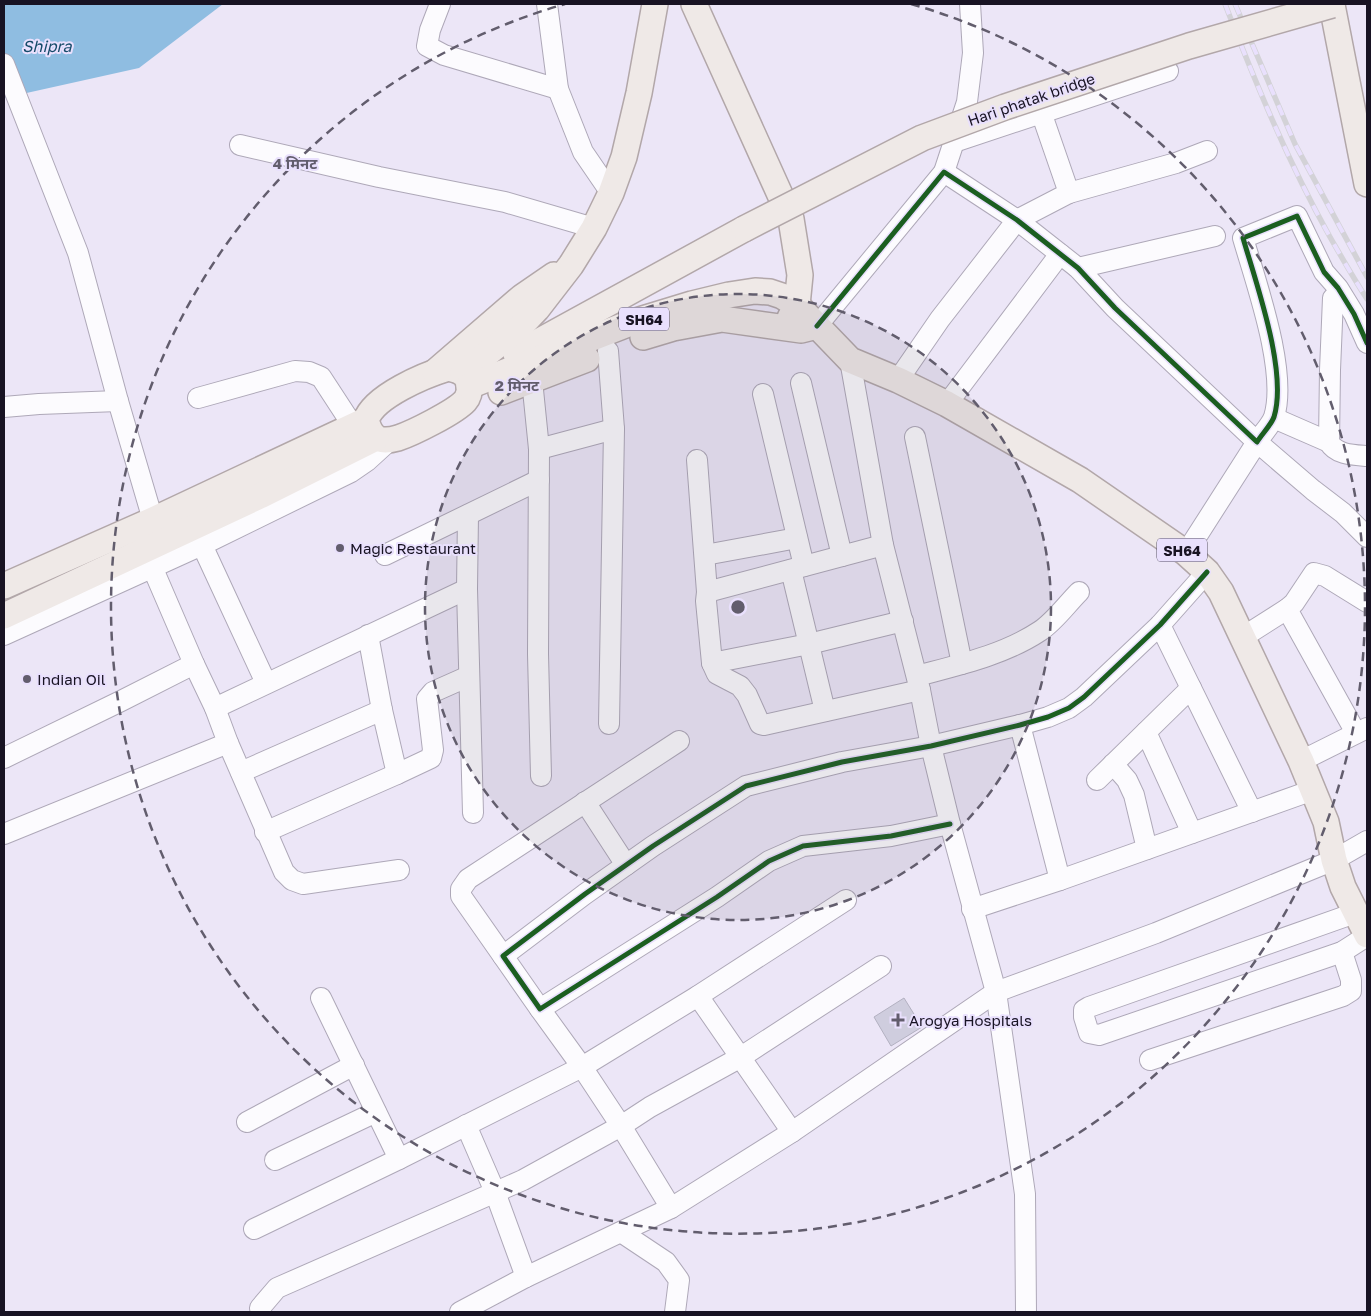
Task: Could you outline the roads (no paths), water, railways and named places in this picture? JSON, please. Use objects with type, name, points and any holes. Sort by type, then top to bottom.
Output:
[{"type":"main road","points":[[4,586],[154,520],[371,431],[399,437],[450,411],[466,385],[537,309],[571,265],[594,228],[611,193],[624,157],[639,93],[655,4]]},
{"type":"main road","points":[[694,4],[791,219],[800,275],[797,305],[784,329]]},
{"type":"main road","points":[[1335,4],[1367,184]]},
{"type":"main road","name":"Hari phatak bridge","points":[[466,385],[744,229],[922,138],[1005,107],[1189,46],[1335,4]]},
{"type":"main road","points":[[435,372],[522,297],[547,278],[571,265]]},
{"type":"main road","name":"SH64","points":[[466,385],[633,322],[728,295],[770,292],[782,296],[797,305],[850,360],[898,380],[947,404],[1080,480],[1186,553],[1207,572],[1221,592],[1301,761],[1326,822],[1334,860],[1343,887],[1364,926]]},
{"type":"main road","name":"SH64","points":[[466,385],[504,391],[673,328],[722,319],[766,324],[784,329],[801,330],[817,326]]},
{"type":"main road","points":[[371,431],[371,410],[404,387],[448,368],[466,385]]},
{"type":"main road","points":[[4,616],[149,557],[260,496],[371,431]]},
{"type":"street","points":[[440,4],[430,30],[427,46],[444,55],[558,89]]},
{"type":"street","points":[[547,4],[558,89],[584,152],[611,193]]},
{"type":"street","points":[[817,326],[944,172],[967,102],[973,53],[970,4]]},
{"type":"street","points":[[4,64],[78,253],[118,402],[154,520]]},
{"type":"street","points":[[954,142],[1168,71]]},
{"type":"street","points":[[1041,112],[1069,193]]},
{"type":"street","points":[[240,145],[379,177],[505,202],[594,228]]},
{"type":"street","points":[[898,380],[940,319],[1017,220],[1069,193],[1176,162],[1208,150]]},
{"type":"street","points":[[944,172],[1017,220],[1078,268],[1115,308],[1257,442],[1343,513],[1367,536]]},
{"type":"street","points":[[1186,553],[1274,418],[1277,395],[1276,373],[1265,311],[1243,238],[1297,216],[1324,272],[1338,288],[1354,314],[1367,343]]},
{"type":"street","points":[[1078,268],[1215,236]]},
{"type":"street","points":[[947,404],[1060,254]]},
{"type":"street","points":[[1333,298],[1329,442],[1332,447],[1346,454],[1367,456]]},
{"type":"street","points":[[608,351],[614,429],[609,724]]},
{"type":"street","points":[[850,360],[884,545],[950,824],[996,992],[1025,1194],[1026,1312]]},
{"type":"street","points":[[4,635],[149,557],[202,545],[351,472],[367,461],[371,431],[320,377],[309,372],[295,371],[198,398]]},
{"type":"street","points":[[532,380],[539,449],[538,654],[541,776]]},
{"type":"street","points":[[801,383],[842,556]]},
{"type":"street","points":[[764,394],[797,538],[797,568],[809,644],[825,711]]},
{"type":"street","points":[[4,407],[38,404],[118,402]]},
{"type":"street","points":[[1274,418],[1329,442]]},
{"type":"street","points":[[539,449],[614,429]]},
{"type":"street","points":[[915,437],[962,664]]},
{"type":"street","points":[[698,460],[706,600],[712,664],[717,674],[740,686],[760,724],[825,711],[918,683],[962,664],[1015,645],[1042,630],[1079,592]]},
{"type":"street","points":[[385,555],[539,480]]},
{"type":"street","points":[[468,515],[467,589],[473,813]]},
{"type":"street","points":[[704,555],[797,538]]},
{"type":"street","points":[[202,545],[266,684]]},
{"type":"street","points":[[707,592],[884,545]]},
{"type":"street","points":[[149,557],[194,664],[215,708],[265,832],[284,872],[292,880],[303,884],[399,870]]},
{"type":"street","points":[[503,956],[626,865],[746,786],[842,762],[931,746],[1020,725],[1062,711],[1084,697],[1160,625],[1207,572]]},
{"type":"street","points":[[1243,637],[1294,603],[1314,573],[1325,576],[1367,602]]},
{"type":"street","points":[[215,708],[467,589]]},
{"type":"street","points":[[1287,609],[1362,731],[1301,761]]},
{"type":"street","points":[[712,664],[809,644],[903,621]]},
{"type":"street","points":[[1160,625],[1252,812]]},
{"type":"street","points":[[368,635],[382,710],[397,774]]},
{"type":"street","points":[[4,758],[194,664]]},
{"type":"street","points":[[265,832],[429,759],[433,755],[427,699],[433,692],[469,676]]},
{"type":"street","points":[[1097,780],[1190,688]]},
{"type":"street","points":[[241,772],[382,710]]},
{"type":"street","points":[[1020,725],[1060,880]]},
{"type":"street","points":[[1146,732],[1192,833]]},
{"type":"street","points":[[671,1208],[582,1067],[461,896],[461,889],[468,879],[679,741]]},
{"type":"street","points":[[4,834],[228,743]]},
{"type":"street","points":[[1113,764],[1127,780],[1134,795],[1147,849]]},
{"type":"street","points":[[972,909],[1060,880],[1313,790]]},
{"type":"street","points":[[585,802],[626,865]]},
{"type":"street","points":[[540,1009],[702,907],[769,861],[803,846],[891,836],[950,824]]},
{"type":"street","points":[[460,1312],[526,1277],[671,1208],[792,1132],[996,992],[1156,933],[1334,860],[1367,841]]},
{"type":"street","points":[[254,1229],[399,1160],[582,1067],[698,996],[846,900]]},
{"type":"street","points":[[1364,926],[1342,952],[1099,1035],[1089,1033],[1084,1010],[1089,1007],[1364,926]]},
{"type":"street","points":[[1150,1060],[1351,992],[1352,980],[1342,952]]},
{"type":"street","points":[[261,1312],[260,1308],[277,1288],[523,1180],[741,1057],[881,966]]},
{"type":"street","points":[[698,996],[792,1132]]},
{"type":"street","points":[[321,998],[399,1160]]},
{"type":"street","points":[[247,1122],[354,1065]]},
{"type":"street","points":[[275,1160],[376,1112]]},
{"type":"street","points":[[466,1125],[495,1192],[526,1277]]},
{"type":"street","points":[[621,1232],[666,1262],[679,1280],[675,1312]]},
{"type":"water","name":"Shipra","points":[[4,4],[223,4],[139,68],[4,98]]},
{"type":"railway","points":[[1225,4],[1286,151],[1330,237],[1367,299]]},
{"type":"railway","points":[[1235,4],[1295,144],[1367,277]]},
{"type":"place","name":"Magic Restaurant","points":[[340,548]]},
{"type":"place","name":"Indian Oil","points":[[27,679]]},
{"type":"place","name":"Arogya Hospitals","points":[[898,1020]]}]
